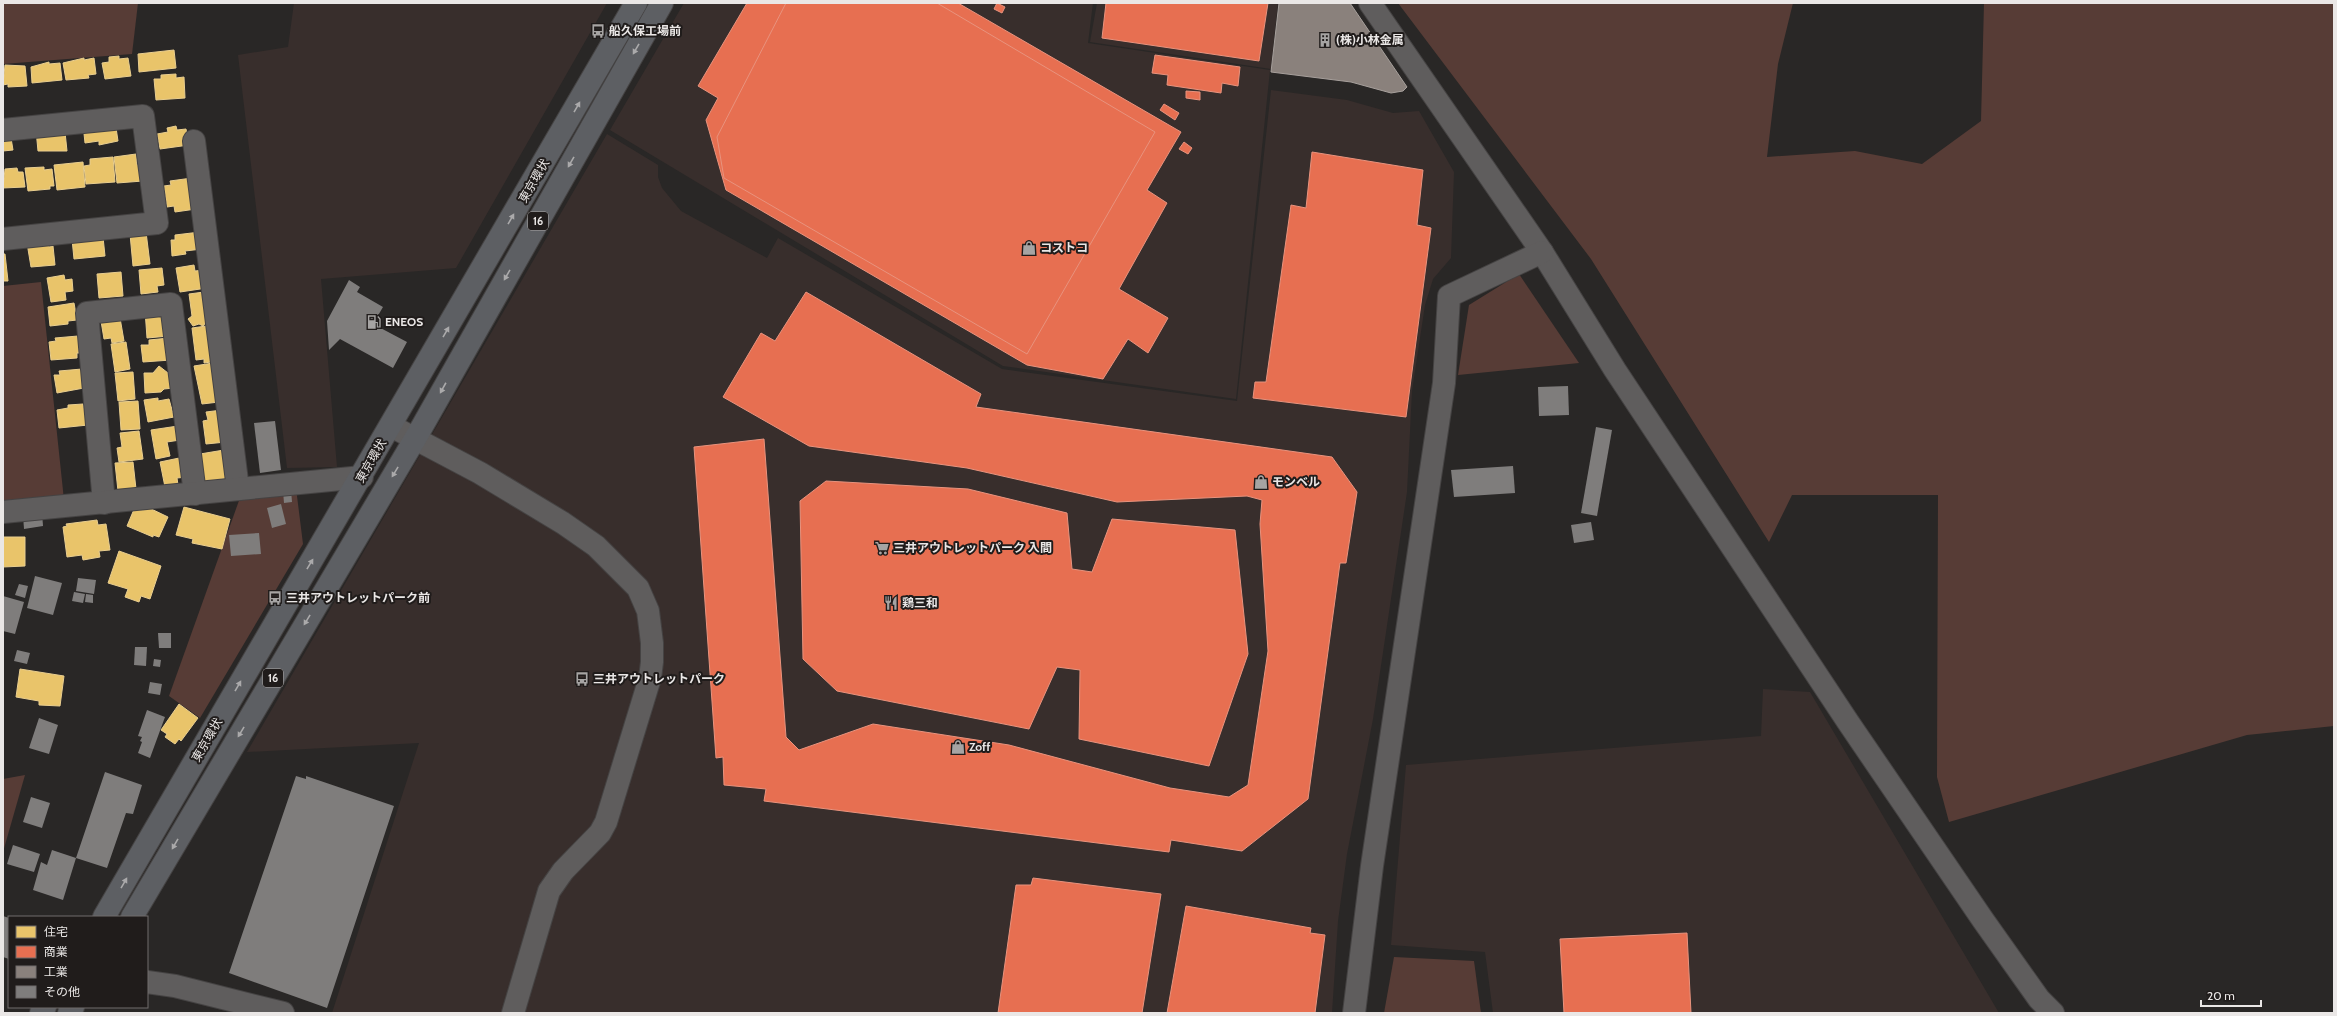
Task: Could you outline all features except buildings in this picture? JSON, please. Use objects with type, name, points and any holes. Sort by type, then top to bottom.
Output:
[{"type":"highway","name":"東京環状","points":[[105,916],[362,477],[636,3]]},
{"type":"highway","name":"東京環状","points":[[133,916],[415,439],[662,3]]},
{"type":"street","points":[[1370,3],[1542,252],[1615,370],[1760,591],[1983,920],[2039,999],[2053,1013]]},
{"type":"street","points":[[3,130],[143,116],[157,223],[3,239]]},
{"type":"street","points":[[194,141],[238,489]]},
{"type":"street","points":[[1354,1013],[1372,866],[1444,383],[1449,296],[1542,252]]},
{"type":"street","points":[[104,503],[87,313],[171,304],[196,494]]},
{"type":"street","points":[[391,426],[525,500],[596,546],[638,588],[648,611],[652,643],[650,678],[606,822],[600,833],[563,871],[549,891],[513,1013]]},
{"type":"street","points":[[3,512],[362,477]]},
{"type":"street","points":[[148,982],[175,986],[283,1013]]},
{"type":"shaded area","points":[[3,3],[138,3],[132,54],[3,64]]},
{"type":"shaded area","points":[[294,3],[607,3],[456,268],[321,279],[337,467],[287,468],[238,55],[288,47]]},
{"type":"shaded area","name":"コストコ","points":[[684,3],[1093,3],[1088,43],[1270,70],[1236,399],[1003,366],[610,130]]},
{"type":"shaded area","points":[[1097,3],[1278,3],[1271,69],[1090,42]]},
{"type":"shaded area","points":[[1398,3],[1793,3],[1778,64],[1767,157],[1855,151],[1922,164],[1981,121],[1984,3],[2334,3],[2334,726],[2247,735],[1949,822],[1937,777],[1938,495],[1792,495],[1769,542],[1591,259]]},
{"type":"shaded area","name":"三井アウトレットパーク 入間","points":[[1271,90],[1347,100],[1393,113],[1419,111],[1454,172],[1451,258],[1433,279],[1425,305],[1412,391],[1407,492],[1373,719],[1347,854],[1338,921],[1332,1013],[332,1013],[419,743],[247,752],[607,134],[658,165],[658,177],[662,188],[681,211],[767,258],[778,238],[1002,369],[1237,401]]},
{"type":"shaded area","points":[[1519,274],[1579,363],[1458,375],[1469,305]]},
{"type":"shaded area","points":[[41,282],[64,500],[3,506],[3,286]]},
{"type":"shaded area","points":[[296,488],[303,544],[200,718],[169,696],[241,495]]},
{"type":"shaded area","points":[[1763,689],[1810,692],[1999,1013],[1493,1013],[1485,952],[1391,945],[1406,765],[1761,736]]},
{"type":"shaded area","points":[[25,775],[3,852],[3,779]]},
{"type":"shaded area","points":[[1394,957],[1474,961],[1481,1013],[1384,1013]]},
{"type":"place","name":"船久保工場前","points":[[598,31]]},
{"type":"place","name":"(株)小林金属","points":[[1325,40]]},
{"type":"place","name":"コストコ","points":[[1029,248]]},
{"type":"place","name":"ENEOS","points":[[374,322]]},
{"type":"place","name":"モンベル","points":[[1261,482]]},
{"type":"place","name":"三井アウトレットパーク 入間","points":[[882,548]]},
{"type":"place","name":"三井アウトレットパーク前","points":[[275,598]]},
{"type":"place","name":"鶏三和","points":[[891,603]]},
{"type":"place","name":"三井アウトレットパーク","points":[[582,679]]},
{"type":"place","name":"Zoff","points":[[958,747]]}]
